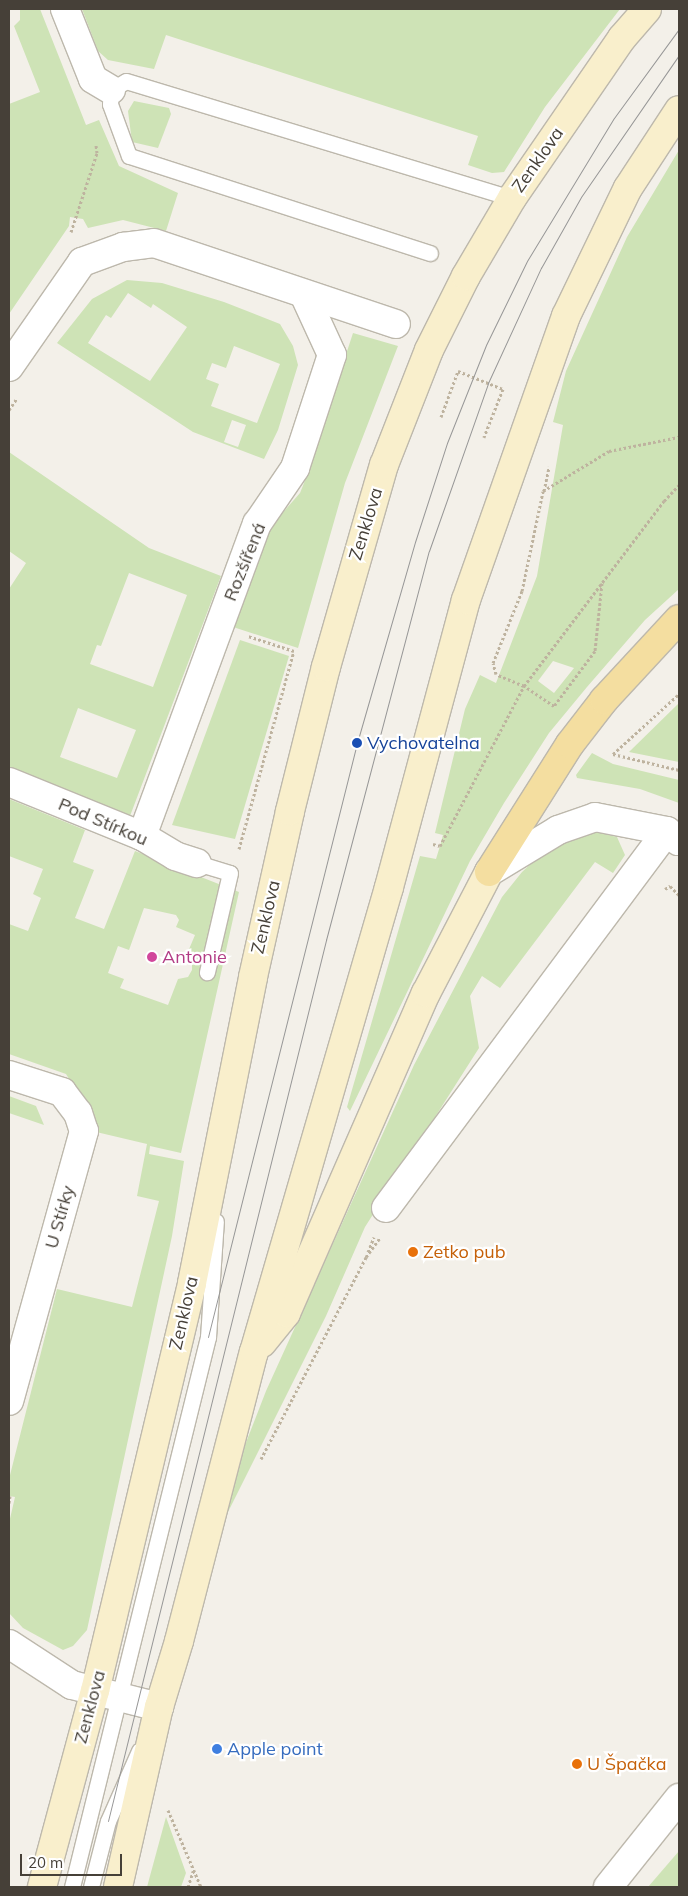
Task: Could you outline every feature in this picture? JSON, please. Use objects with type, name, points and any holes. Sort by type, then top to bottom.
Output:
[{"type":"main road","name":"Zenklova","points":[[42,1887],[107,1694],[221,1133],[290,811],[364,530],[384,466],[429,350],[466,276],[512,198],[622,38],[648,9]]},
{"type":"main road","points":[[118,1887],[159,1707],[179,1640],[254,1352],[389,887],[466,600],[566,316],[628,188],[679,110]]},
{"type":"main road","points":[[254,1352],[286,1314],[426,993],[489,872],[570,744],[604,700],[679,620]]},
{"type":"street","points":[[65,9],[93,79],[111,90]]},
{"type":"street","points":[[9,367],[82,262],[123,247],[154,243],[396,324]]},
{"type":"street","name":"Rozšířená","points":[[142,836],[257,524],[295,468],[332,356],[304,294]]},
{"type":"street","name":"Pod Stírkou","points":[[9,782],[142,836],[175,856],[197,863]]},
{"type":"street","points":[[386,1219],[673,837],[595,817],[558,830],[489,872]]},
{"type":"street","name":"U Stírky","points":[[9,1075],[62,1092],[78,1113],[88,1136],[9,1401]]},
{"type":"street","points":[[9,1644],[72,1685],[159,1707]]},
{"type":"street","points":[[608,1887],[679,1798]]},
{"type":"lane","points":[[430,253],[129,156],[110,104],[111,90],[126,82],[512,198]]},
{"type":"lane","points":[[197,863],[230,873],[207,972]]},
{"type":"lane","points":[[72,1887],[107,1694]]},
{"type":"lane","points":[[91,1887],[108,1820],[159,1707]]},
{"type":"path","points":[[74,228],[98,153],[95,143]]},
{"type":"path","points":[[441,417],[458,370],[504,389],[484,437]]},
{"type":"path","points":[[9,410],[20,394]]},
{"type":"path","points":[[543,491],[610,451],[679,437]]},
{"type":"path","points":[[550,464],[522,591],[493,663],[496,674],[524,686],[554,706],[595,651],[602,584]]},
{"type":"path","points":[[433,844],[440,846],[524,686],[679,485]]},
{"type":"path","points":[[230,848],[239,850],[294,651],[244,635]]},
{"type":"path","points":[[679,694],[613,754],[679,770]]},
{"type":"path","points":[[252,804],[260,806]]},
{"type":"path","points":[[657,894],[670,886],[679,895]]},
{"type":"path","points":[[257,1468],[386,1219]]},
{"type":"path","points":[[9,1503],[10,1496]]},
{"type":"path","points":[[161,1802],[173,1816],[201,1887]]},
{"type":"path","points":[[188,1887],[194,1869]]},
{"type":"green space","points":[[20,9],[40,9],[86,125],[99,120],[119,166],[178,193],[166,231],[123,220],[88,228],[83,219],[70,217],[69,226],[9,314],[9,104],[40,92],[14,26],[20,20]]},
{"type":"green space","points":[[82,9],[620,9],[545,107],[504,172],[492,173],[468,165],[478,136],[166,35],[154,69],[108,60],[98,51]]},
{"type":"green space","points":[[134,101],[169,108],[171,114],[158,148],[132,142],[128,111]]},
{"type":"green space","points":[[679,150],[679,589],[645,620],[549,733],[504,803],[470,861],[350,1111],[347,1107],[420,856],[436,859],[440,846],[443,835],[435,833],[465,709],[480,675],[496,683],[537,576],[563,425],[553,422],[566,371],[627,237]],"holes":[[[553,661],[574,668],[554,693],[538,681]]]},
{"type":"green space","points":[[127,280],[162,283],[224,302],[280,324],[293,346],[298,365],[278,430],[264,459],[193,432],[57,343],[92,299]],"holes":[[[128,293],[151,308],[153,304],[187,327],[150,381],[88,343],[106,315],[111,318]],[[234,346],[280,364],[257,423],[211,406],[219,384],[206,379],[212,363],[226,368]],[[232,420],[246,425],[238,447],[224,442]]]},
{"type":"green space","points":[[353,333],[398,346],[345,483],[298,648],[230,626],[264,534],[300,493]]},
{"type":"green space","points":[[9,452],[149,548],[221,576],[130,816],[9,768],[9,589],[26,563],[9,551]],"holes":[[[129,573],[187,595],[153,687],[90,664],[97,645],[101,646]],[[78,708],[136,730],[117,778],[60,757]]]},
{"type":"green space","points":[[240,640],[289,656],[235,839],[172,825]]},
{"type":"green space","points":[[679,703],[679,762],[629,752]]},
{"type":"green space","points":[[592,753],[613,764],[679,780],[679,803],[640,789],[577,778],[576,775]]},
{"type":"green space","points":[[9,799],[85,830],[73,862],[94,870],[75,918],[104,929],[135,851],[239,892],[181,1153],[150,1146],[149,1154],[184,1161],[172,1236],[87,1630],[73,1646],[63,1650],[23,1628],[9,1613],[9,1523],[15,1497],[9,1496],[9,1479],[57,1289],[132,1307],[159,1201],[137,1196],[147,1144],[92,1131],[91,1115],[66,1074],[9,1054],[9,924],[28,931],[41,898],[33,894],[43,869],[9,856]],"holes":[[[144,908],[176,915],[179,920],[176,927],[195,935],[187,954],[192,960],[192,970],[188,977],[178,979],[168,1005],[120,988],[124,979],[108,973],[118,946],[129,950]]]},
{"type":"green space","points":[[592,831],[617,837],[625,855],[613,873],[595,862],[500,988],[482,976],[470,996],[479,1048],[365,1227],[326,1316],[224,1520],[240,1458],[266,1391],[414,1065],[502,897],[522,872],[549,847]]},
{"type":"green space","points":[[9,1096],[36,1106],[44,1125],[9,1113]]},
{"type":"green space","points":[[166,1817],[186,1873],[181,1887],[147,1887]]},
{"type":"green space","points":[[679,1851],[679,1887],[648,1887]]},
{"type":"tram line","points":[[208,1337],[357,743],[415,542],[447,443],[486,345],[527,261],[614,118],[679,29]]},
{"type":"tram line","points":[[108,1821],[326,940],[429,551],[488,383],[541,268],[581,197],[679,55]]},
{"type":"place","name":"Vychovatelna","points":[[357,743]]},
{"type":"place","name":"Antonie","points":[[152,957]]},
{"type":"place","name":"Zetko pub","points":[[413,1252]]},
{"type":"place","name":"Apple point","points":[[217,1749]]},
{"type":"place","name":"U Špačka","points":[[577,1764]]}]
